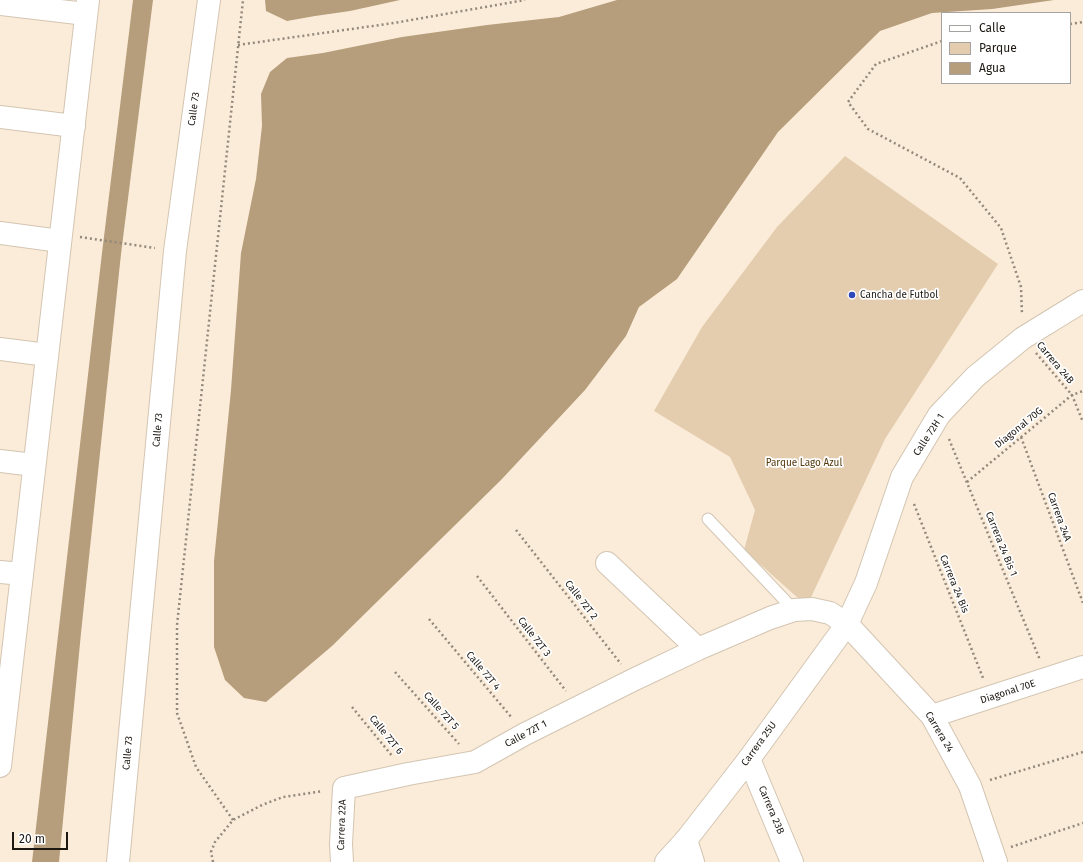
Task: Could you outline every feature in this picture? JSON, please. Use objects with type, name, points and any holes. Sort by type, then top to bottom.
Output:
[{"type":"street","name":"Calle 73","points":[[118,862],[175,250],[209,0]]},
{"type":"street","points":[[0,4],[87,7],[74,126],[69,239],[47,355],[22,574],[5,685],[0,766]]},
{"type":"street","points":[[0,117],[74,126]]},
{"type":"street","points":[[0,234],[69,239]]},
{"type":"street","name":"Calle 72H 1","points":[[847,624],[866,583],[902,477],[940,415],[975,377],[1023,338],[1083,302]]},
{"type":"street","points":[[0,349],[47,355]]},
{"type":"street","points":[[0,461],[34,465]]},
{"type":"street","points":[[607,563],[698,649]]},
{"type":"street","points":[[0,572],[22,574]]},
{"type":"street","name":"Carrera 24","points":[[794,610],[812,609],[830,613],[847,624],[932,716],[970,786],[994,857]]},
{"type":"street","name":"Calle 72T 1","points":[[344,788],[408,774],[475,762],[525,734],[698,649],[770,618],[794,610]]},
{"type":"street","name":"Carrera 25U","points":[[666,862],[686,840],[749,758],[847,624]]},
{"type":"street","name":"Diagonal 70E","points":[[932,716],[1083,667]]},
{"type":"street","name":"Carrera 23B","points":[[749,758],[792,862]]},
{"type":"street","name":"Carrera 22A","points":[[342,862],[341,844],[344,788]]},
{"type":"street","points":[[686,840],[693,862]]},
{"type":"lane","points":[[708,519],[794,610]]},
{"type":"path","points":[[233,820],[196,767],[177,712],[177,633],[243,0]]},
{"type":"path","points":[[238,46],[394,24],[525,0]]},
{"type":"path","points":[[1071,24],[1083,22]]},
{"type":"path","points":[[941,41],[876,64],[848,102],[868,129],[960,178],[1001,228],[1021,287],[1023,338]]},
{"type":"path","points":[[69,239],[152,247]]},
{"type":"path","name":"Carrera 24B","points":[[1023,338],[1072,396],[1083,422]]},
{"type":"path","name":"Diagonal 70G","points":[[967,482],[1021,436],[1072,396],[1083,391]]},
{"type":"path","name":"Carrera 24 Bis 1","points":[[940,415],[1048,678]]},
{"type":"path","name":"Carrera 24A","points":[[1021,436],[1083,603]]},
{"type":"path","name":"Carrera 24 Bis","points":[[902,477],[991,697]]},
{"type":"path","name":"Calle 72T 2","points":[[516,530],[633,680]]},
{"type":"path","name":"Calle 72T 3","points":[[477,576],[579,708]]},
{"type":"path","name":"Calle 72T 4","points":[[429,619],[525,734]]},
{"type":"path","name":"Calle 72T 5","points":[[395,672],[475,762]]},
{"type":"path","name":"Calle 72T 6","points":[[352,707],[408,774]]},
{"type":"path","points":[[970,786],[1083,752]]},
{"type":"path","points":[[213,862],[211,852],[215,842],[233,820],[283,796],[344,788]]},
{"type":"path","points":[[994,857],[1083,823]]},
{"type":"green space","name":"Cancha de Futbol","points":[[845,156],[998,264],[885,439],[807,606],[744,550],[755,510],[730,457],[654,411],[702,327],[777,227]]},
{"type":"water","points":[[133,0],[153,0],[121,254],[81,633],[59,862],[32,862],[102,253]]},
{"type":"water","points":[[265,0],[400,0],[350,11],[287,21],[266,11]]},
{"type":"water","points":[[617,0],[1054,0],[992,9],[932,13],[880,31],[778,132],[677,279],[639,307],[626,336],[585,390],[501,480],[332,646],[266,702],[244,698],[225,680],[214,647],[214,561],[231,390],[241,253],[256,179],[262,126],[261,94],[270,72],[287,58],[323,53],[402,37],[559,17]]},
{"type":"place","name":"Cancha de Futbol","points":[[852,295]]},
{"type":"park label","name":"Parque Lago Azul","points":[[804,463]]}]
